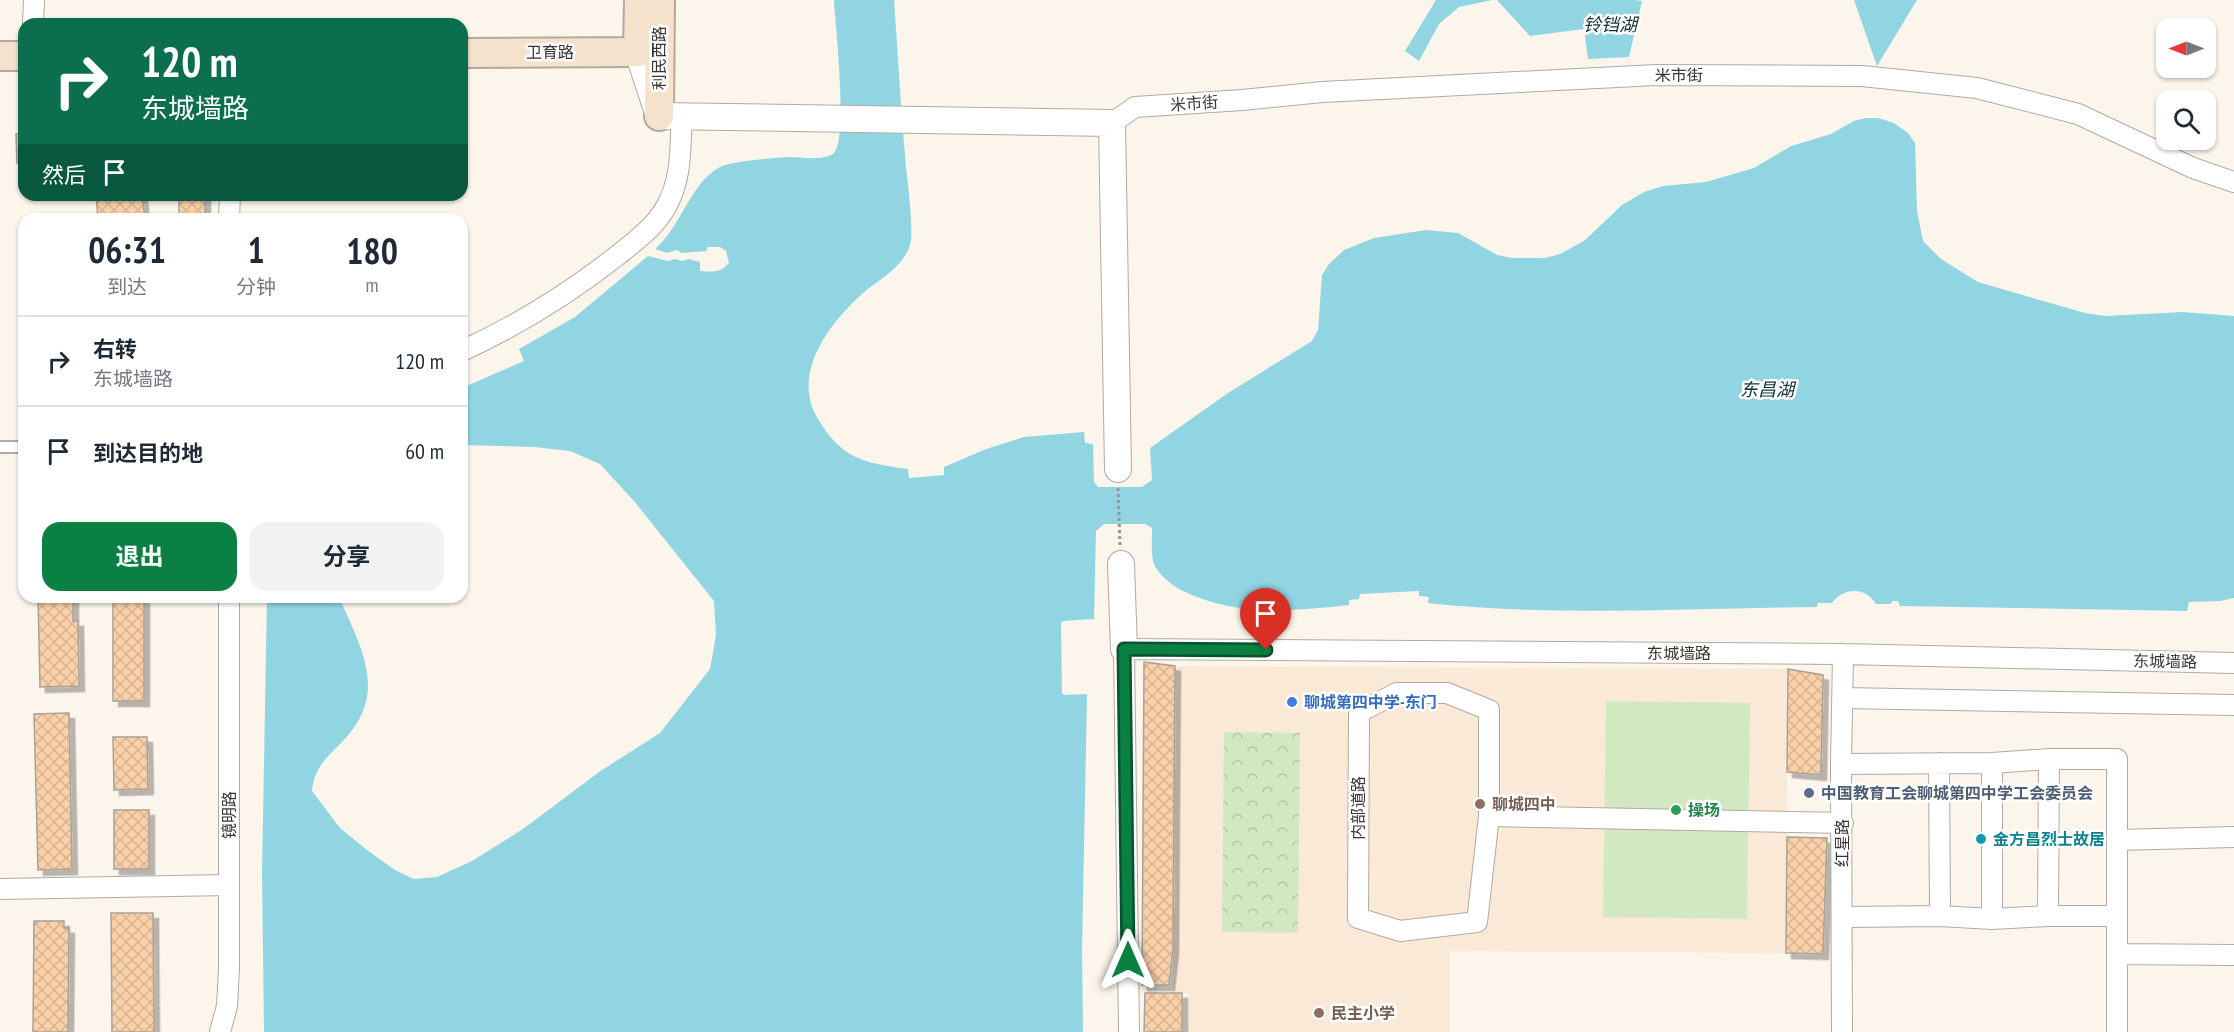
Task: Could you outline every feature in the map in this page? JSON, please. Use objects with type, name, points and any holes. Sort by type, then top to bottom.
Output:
[{"type":"main road","name":"利民西路","points":[[638,43],[639,0]]},
{"type":"main road","name":"利民西路","points":[[660,0],[670,116]]},
{"type":"main road","name":"卫育路","points":[[468,35],[638,43]]},
{"type":"main road","points":[[0,38],[18,38]]},
{"type":"main road","name":"卫育路","points":[[468,53],[638,43]]},
{"type":"main road","points":[[0,56],[18,56]]},
{"type":"street","points":[[33,18],[34,0]]},
{"type":"street","points":[[468,348],[532,316],[582,283],[630,245],[658,219],[671,197],[678,173],[670,116],[638,43]]},
{"type":"street","name":"米市街","points":[[1112,123],[1135,107],[1322,92],[1656,75],[1862,76],[1977,88],[2078,114],[2193,168],[2234,182]]},
{"type":"street","points":[[670,116],[1112,123],[1118,469]]},
{"type":"street","points":[[1121,564],[1129,1032]]},
{"type":"street","name":"镜明路","points":[[220,1032],[227,1006],[229,603]]},
{"type":"street","name":"东城墙路","points":[[1124,649],[1843,654],[2234,663]]},
{"type":"street","name":"红星路","points":[[1842,1032],[1843,654]]},
{"type":"street","name":"内部道路","points":[[1397,693],[1448,693],[1489,710],[1489,816],[1477,922],[1400,931],[1358,918],[1359,712],[1397,693]]},
{"type":"street","points":[[1843,698],[2234,705]]},
{"type":"street","points":[[2048,916],[2049,759]]},
{"type":"street","points":[[1841,764],[2117,759],[2117,1032]]},
{"type":"street","points":[[1939,763],[1940,916]]},
{"type":"street","points":[[1992,763],[1992,920]]},
{"type":"street","points":[[1489,816],[1842,823]]},
{"type":"street","points":[[2117,840],[2234,837]]},
{"type":"street","points":[[0,889],[229,885]]},
{"type":"street","points":[[1843,917],[1940,916],[1992,920],[2048,916],[2117,916]]},
{"type":"street","points":[[2117,954],[2234,955]]},
{"type":"lane","points":[[0,447],[18,447]]},
{"type":"path","points":[[1118,469],[1121,564]]},
{"type":"shaded area","name":"聊城四中","points":[[1175,666],[1788,669],[1786,953],[1450,951],[1450,1032],[1188,1032],[1189,993],[1173,993]]},
{"type":"green space","name":"操场","points":[[1606,701],[1750,703],[1747,919],[1603,917]]},
{"type":"green space","points":[[1224,732],[1300,733],[1298,933],[1222,932]]},
{"type":"water","name":"东昌湖","points":[[834,0],[894,0],[911,238],[907,253],[902,260],[850,305],[827,334],[811,367],[809,384],[811,402],[818,419],[827,432],[845,451],[866,461],[908,469],[909,478],[944,475],[944,467],[986,449],[1024,437],[1084,432],[1085,443],[1093,444],[1094,482],[1098,487],[1142,487],[1152,480],[1150,448],[1228,393],[1312,341],[1318,330],[1322,275],[1329,264],[1344,250],[1374,238],[1426,230],[1458,233],[1497,255],[1512,258],[1545,258],[1560,254],[1584,241],[1622,205],[1644,192],[1663,186],[1706,182],[1754,168],[1791,146],[1831,134],[1854,121],[1878,118],[1894,123],[1908,133],[1915,143],[1917,211],[1923,241],[1941,259],[1978,282],[2085,313],[2105,316],[2183,312],[2234,316],[2234,598],[2189,602],[2187,611],[1900,606],[1898,601],[1890,604],[1876,604],[1866,594],[1854,591],[1842,594],[1832,603],[1818,603],[1817,607],[1574,611],[1428,603],[1429,597],[1419,596],[1419,591],[1360,594],[1359,599],[1349,600],[1349,605],[1264,610],[1222,605],[1181,590],[1172,585],[1157,570],[1152,553],[1152,528],[1145,524],[1104,524],[1096,531],[1094,619],[1061,623],[1062,693],[1064,695],[1087,694],[1082,949],[1083,1032],[264,1032],[262,874],[267,603],[342,603],[363,655],[368,691],[364,709],[355,727],[321,765],[315,776],[312,791],[340,828],[395,870],[414,879],[437,877],[472,861],[523,829],[599,772],[660,733],[710,669],[716,635],[714,601],[634,501],[600,464],[570,451],[534,447],[468,445],[468,385],[524,361],[519,349],[575,317],[648,256],[668,261],[689,259],[700,262],[700,271],[709,272],[722,269],[729,263],[726,251],[720,247],[707,247],[707,251],[681,253],[677,250],[667,253],[655,249],[672,229],[701,183],[720,167],[752,160],[788,157],[817,158],[833,154],[838,145],[840,128]]},
{"type":"water","points":[[1436,0],[1492,0],[1459,7],[1439,24],[1419,61],[1405,51]]},
{"type":"water","name":"铃铛湖","points":[[1497,0],[1642,1],[1629,57],[1588,59],[1584,29],[1530,36]]},
{"type":"water","points":[[1854,0],[1917,0],[1877,66]]},
{"type":"building","points":[[16,134],[18,134],[18,163]]},
{"type":"building","points":[[96,201],[143,201],[144,213],[98,213]]},
{"type":"building","points":[[179,201],[205,201],[205,213],[179,213]]},
{"type":"building","points":[[38,603],[73,603],[73,621],[78,621],[79,686],[40,687]]},
{"type":"building","points":[[113,603],[144,603],[144,701],[113,701]]},
{"type":"building","points":[[1144,662],[1175,666],[1173,949],[1169,985],[1142,985]]},
{"type":"building","points":[[1788,669],[1823,675],[1821,775],[1787,772]]},
{"type":"building","points":[[69,713],[72,869],[38,870],[34,714]]},
{"type":"building","points":[[113,737],[147,737],[148,789],[114,790]]},
{"type":"building","points":[[114,810],[149,810],[149,869],[114,869]]},
{"type":"building","points":[[1787,837],[1827,838],[1823,954],[1786,953]]},
{"type":"building","points":[[111,913],[153,913],[154,1032],[112,1032]]},
{"type":"building","points":[[34,921],[64,921],[64,928],[69,928],[68,1032],[33,1032]]},
{"type":"building","points":[[1145,993],[1182,993],[1182,1032],[1144,1032]]},
{"type":"place","name":"聊城第四中学-东门","points":[[1292,702]]},
{"type":"place","name":"中国教育工会聊城第四中学工会委员会","points":[[1809,793]]},
{"type":"place","name":"聊城四中","points":[[1480,804]]},
{"type":"place","name":"操场","points":[[1676,810]]},
{"type":"place","name":"金方昌烈士故居","points":[[1981,839]]},
{"type":"place","name":"民主小学","points":[[1319,1013]]},
{"type":"route","points":[[1128,960],[1124,649],[1266,650]]}]
